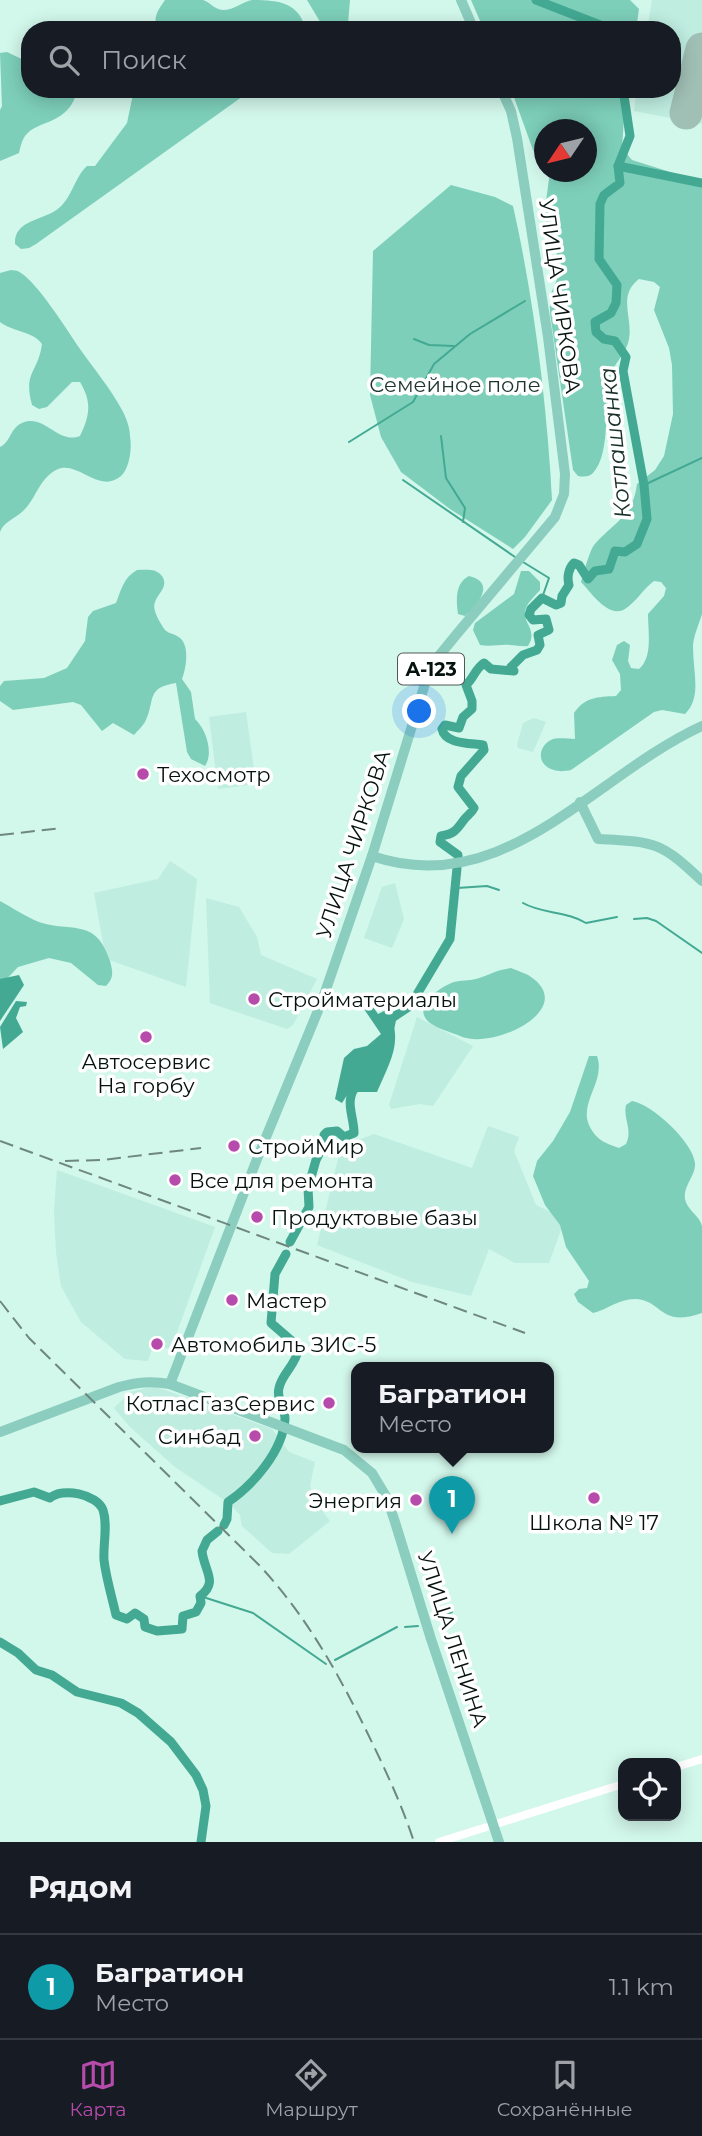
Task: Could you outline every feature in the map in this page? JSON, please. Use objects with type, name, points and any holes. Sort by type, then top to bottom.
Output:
[{"type":"main road","points":[[461,0],[470,21]]},
{"type":"main road","name":"УЛИЦА ЧИРКОВА","points":[[170,1384],[322,1001],[434,662],[555,517],[564,495],[565,474],[548,337],[517,138],[505,98]]},
{"type":"main road","points":[[372,856],[404,865],[434,866],[464,863],[502,851],[530,836],[667,744],[702,726]]},
{"type":"main road","points":[[580,802],[598,839],[654,844],[668,850],[702,881]]},
{"type":"main road","name":"УЛИЦА ЛЕНИНА","points":[[0,1432],[129,1384],[152,1381],[170,1384],[344,1450],[366,1466],[387,1498],[499,1842]]},
{"type":"street","points":[[681,1765],[702,1759]]},
{"type":"street","points":[[439,1842],[618,1786]]},
{"type":"shaded area","points":[[652,0],[702,0],[702,124],[634,111],[636,98],[681,98],[681,21],[648,21]]},
{"type":"shaded area","points":[[246,712],[256,784],[218,789],[209,717]]},
{"type":"shaded area","points":[[534,718],[546,722],[533,752],[518,748],[517,745],[523,723]]},
{"type":"shaded area","points":[[170,861],[197,879],[186,987],[106,959],[94,893],[158,879]]},
{"type":"shaded area","points":[[395,883],[404,919],[392,948],[364,938],[382,887]]},
{"type":"shaded area","points":[[206,898],[239,907],[257,937],[261,955],[317,979],[293,1025],[287,1029],[210,1003]]},
{"type":"shaded area","points":[[19,975],[24,985],[0,1021],[0,979]]},
{"type":"shaded area","points":[[365,1000],[369,1001],[378,1014],[388,1009],[395,1032],[393,1051],[377,1092],[349,1092],[342,1103],[335,1099],[344,1058],[354,1049],[367,1046],[381,1034],[364,1009]]},
{"type":"shaded area","points":[[16,1001],[27,1002],[26,1006],[20,1007],[16,1018],[23,1032],[3,1049],[0,1027]]},
{"type":"shaded area","points":[[417,1017],[473,1046],[433,1106],[420,1104],[391,1109],[389,1105]]},
{"type":"shaded area","points":[[488,1126],[519,1137],[514,1151],[536,1205],[565,1219],[549,1263],[515,1263],[489,1249],[471,1296],[412,1282],[317,1245],[341,1147],[374,1134],[472,1168]]},
{"type":"shaded area","points":[[57,1170],[215,1227],[171,1349],[153,1346],[148,1361],[125,1359],[81,1322],[61,1286],[54,1211]]},
{"type":"shaded area","points":[[154,1386],[272,1429],[289,1452],[315,1462],[310,1486],[314,1500],[330,1521],[289,1554],[272,1553],[242,1526],[240,1515],[230,1504],[175,1467],[130,1427],[114,1408],[130,1392]]},
{"type":"green space","points":[[165,0],[203,0],[222,10],[252,0],[270,1],[293,8],[303,21],[156,21]]},
{"type":"green space","points":[[307,0],[350,0],[348,21],[320,21]]},
{"type":"green space","points":[[471,0],[630,0],[639,9],[637,21],[480,21]]},
{"type":"green space","points":[[7,52],[21,59],[21,98],[74,98],[61,116],[31,130],[24,138],[19,153],[0,161],[2,106],[0,53]]},
{"type":"green space","points":[[240,98],[36,244],[21,249],[15,244],[19,230],[59,208],[87,166],[95,166],[127,123],[132,99]]},
{"type":"green space","points":[[514,98],[625,98],[622,148],[632,160],[702,182],[702,614],[693,643],[695,692],[685,714],[662,710],[654,712],[571,770],[565,771],[556,771],[544,765],[541,756],[543,747],[553,739],[575,739],[574,713],[578,708],[592,699],[616,696],[621,690],[620,674],[612,660],[617,645],[624,641],[630,645],[628,661],[631,668],[639,669],[646,658],[649,644],[648,614],[664,596],[666,588],[661,582],[654,581],[625,609],[612,610],[600,603],[581,582],[594,545],[627,512],[637,484],[655,470],[664,456],[673,414],[672,365],[669,348],[654,310],[660,287],[654,282],[639,279],[632,286],[627,300],[630,331],[628,344],[612,372],[609,383],[603,452],[593,473],[578,476],[573,470],[550,313],[550,296],[561,264],[546,226],[546,201],[549,182],[597,182],[597,119],[534,119],[534,151]]},
{"type":"green space","name":"Семейное поле","points":[[451,185],[495,197],[513,206],[527,278],[543,390],[552,500],[513,549],[450,509],[401,472],[381,437],[370,395],[373,251]]},
{"type":"green space","points":[[11,270],[20,272],[36,287],[108,387],[126,419],[131,446],[126,468],[121,476],[113,481],[96,480],[72,469],[56,470],[50,474],[20,514],[4,525],[0,532],[0,447],[18,425],[30,421],[65,436],[80,436],[88,409],[80,382],[72,382],[47,407],[39,409],[32,405],[30,379],[42,344],[33,336],[0,322],[0,273]]},
{"type":"green space","points":[[137,570],[157,572],[164,581],[155,601],[155,611],[165,630],[178,637],[185,646],[186,664],[182,679],[191,692],[195,719],[208,741],[209,755],[205,766],[191,759],[187,752],[176,683],[166,685],[155,692],[145,722],[134,735],[113,723],[102,731],[81,705],[73,702],[13,710],[0,701],[0,686],[4,681],[44,678],[67,668],[85,641],[88,617],[93,611],[116,603],[126,580]]},
{"type":"green space","points":[[521,571],[529,571],[540,582],[540,590],[528,603],[525,613],[531,630],[528,646],[480,645],[473,630],[475,623],[514,594]]},
{"type":"green space","points":[[469,576],[477,579],[483,589],[475,606],[465,616],[458,614],[457,598],[461,583]]},
{"type":"green space","points":[[0,901],[39,922],[82,929],[98,938],[111,965],[109,983],[106,986],[98,985],[71,963],[49,958],[18,967],[0,986]]},
{"type":"green space","points":[[511,968],[529,976],[543,989],[544,1002],[538,1014],[526,1024],[492,1038],[474,1039],[437,1027],[425,1017],[425,1004],[442,988],[454,982],[476,979]]},
{"type":"green space","points":[[589,1056],[597,1056],[599,1065],[587,1108],[589,1125],[598,1138],[619,1148],[626,1144],[629,1134],[626,1105],[632,1101],[660,1116],[693,1154],[695,1168],[686,1189],[685,1199],[702,1226],[702,1313],[677,1317],[635,1299],[593,1313],[578,1302],[574,1294],[579,1289],[587,1288],[589,1281],[566,1247],[560,1225],[545,1205],[533,1176],[537,1161],[570,1112]]},
{"type":"waterway","name":"Котлашанка","points":[[536,0],[590,21]]},
{"type":"waterway","points":[[458,859],[458,855],[440,842],[441,836],[456,830],[474,808],[458,787],[461,776],[484,750],[483,745],[448,738],[442,729],[445,725],[459,728],[463,717],[472,709],[466,685],[484,663],[491,669],[514,671],[511,667],[523,655],[537,650],[540,645],[538,635],[549,630],[546,619],[533,620],[529,615],[531,609],[542,598],[556,605],[561,603],[569,585],[569,571],[574,563],[579,565],[588,579],[595,571],[609,569],[615,551],[625,552],[637,544],[647,519],[644,485],[623,371],[626,357],[615,341],[604,339],[596,332],[595,322],[611,313],[616,303],[617,285],[599,259],[600,204],[604,195],[620,183],[618,166],[630,136],[624,98]]},
{"type":"waterway","name":"Котлашанка","points":[[618,166],[702,183]]},
{"type":"waterway","points":[[349,442],[413,402],[434,364],[470,334],[525,301]]},
{"type":"waterway","points":[[414,339],[429,345],[454,346]]},
{"type":"waterway","points":[[441,436],[446,478],[465,508],[463,522]]},
{"type":"waterway","points":[[644,485],[702,458]]},
{"type":"waterway","points":[[403,480],[515,557]]},
{"type":"waterway","points":[[523,562],[549,578],[542,598]]},
{"type":"waterway","name":"Котлашанка","points":[[390,1027],[392,1018],[410,1006],[450,939],[457,868]]},
{"type":"waterway","points":[[457,888],[487,886],[499,890]]},
{"type":"waterway","points":[[523,903],[571,916],[586,923],[617,917]]},
{"type":"waterway","points":[[634,919],[647,918],[656,921],[702,953]]},
{"type":"waterway","name":"Котлашанка","points":[[290,1242],[309,1207],[308,1188],[316,1160],[325,1143],[324,1135],[337,1131],[344,1137],[354,1133],[350,1102],[358,1084]]},
{"type":"waterway","name":"Котлашанка","points":[[224,1525],[228,1502],[265,1466],[283,1431],[285,1419],[279,1388],[298,1350],[293,1342],[271,1323],[275,1274],[286,1254]]},
{"type":"waterway","name":"Котлашанка","points":[[0,1501],[34,1492],[50,1498],[70,1493],[87,1496],[99,1504],[105,1522],[105,1567],[116,1615],[127,1619],[135,1613],[144,1619],[145,1627],[157,1631],[182,1629],[183,1616],[196,1612],[201,1603],[200,1596],[206,1591],[210,1581],[202,1551],[207,1540],[218,1531]]},
{"type":"waterway","points":[[200,1596],[253,1613],[326,1664]]},
{"type":"waterway","points":[[436,1619],[452,1612]]},
{"type":"waterway","points":[[405,1627],[418,1626]]},
{"type":"waterway","points":[[335,1660],[397,1627]]},
{"type":"waterway","name":"Котлашанка","points":[[0,1642],[18,1653],[36,1670],[52,1675],[77,1692],[121,1703],[138,1713],[171,1742],[196,1775],[203,1790],[206,1806],[201,1842]]},
{"type":"runway","points":[[686,113],[702,49]]},
{"type":"railway","points":[[0,835],[62,828]]},
{"type":"railway","points":[[0,1141],[525,1333]]},
{"type":"railway","points":[[65,1161],[102,1160],[201,1148]]},
{"type":"railway","points":[[0,1301],[29,1338],[259,1565],[290,1602],[331,1663],[354,1706],[391,1784],[414,1842]]},
{"type":"place","name":"Техосмотр","points":[[143,774]]},
{"type":"place","name":"Стройматериалы","points":[[254,999]]},
{"type":"place","name":"Автосервис На горбу","points":[[146,1037]]},
{"type":"place","name":"СтройМир","points":[[234,1146]]},
{"type":"place","name":"Все для ремонта","points":[[175,1180]]},
{"type":"place","name":"Продуктовые базы","points":[[257,1217]]},
{"type":"place","name":"Мастер","points":[[232,1300]]},
{"type":"place","name":"Автомобиль ЗИС-5","points":[[157,1344]]},
{"type":"place","name":"КотласГазСервис","points":[[329,1403]]},
{"type":"place","name":"Синбад","points":[[255,1436]]},
{"type":"place","name":"Школа № 17","points":[[594,1498]]},
{"type":"place","name":"Энергия","points":[[416,1500]]},
{"type":"place","name":"Багратион","points":[[452,1534]]}]
